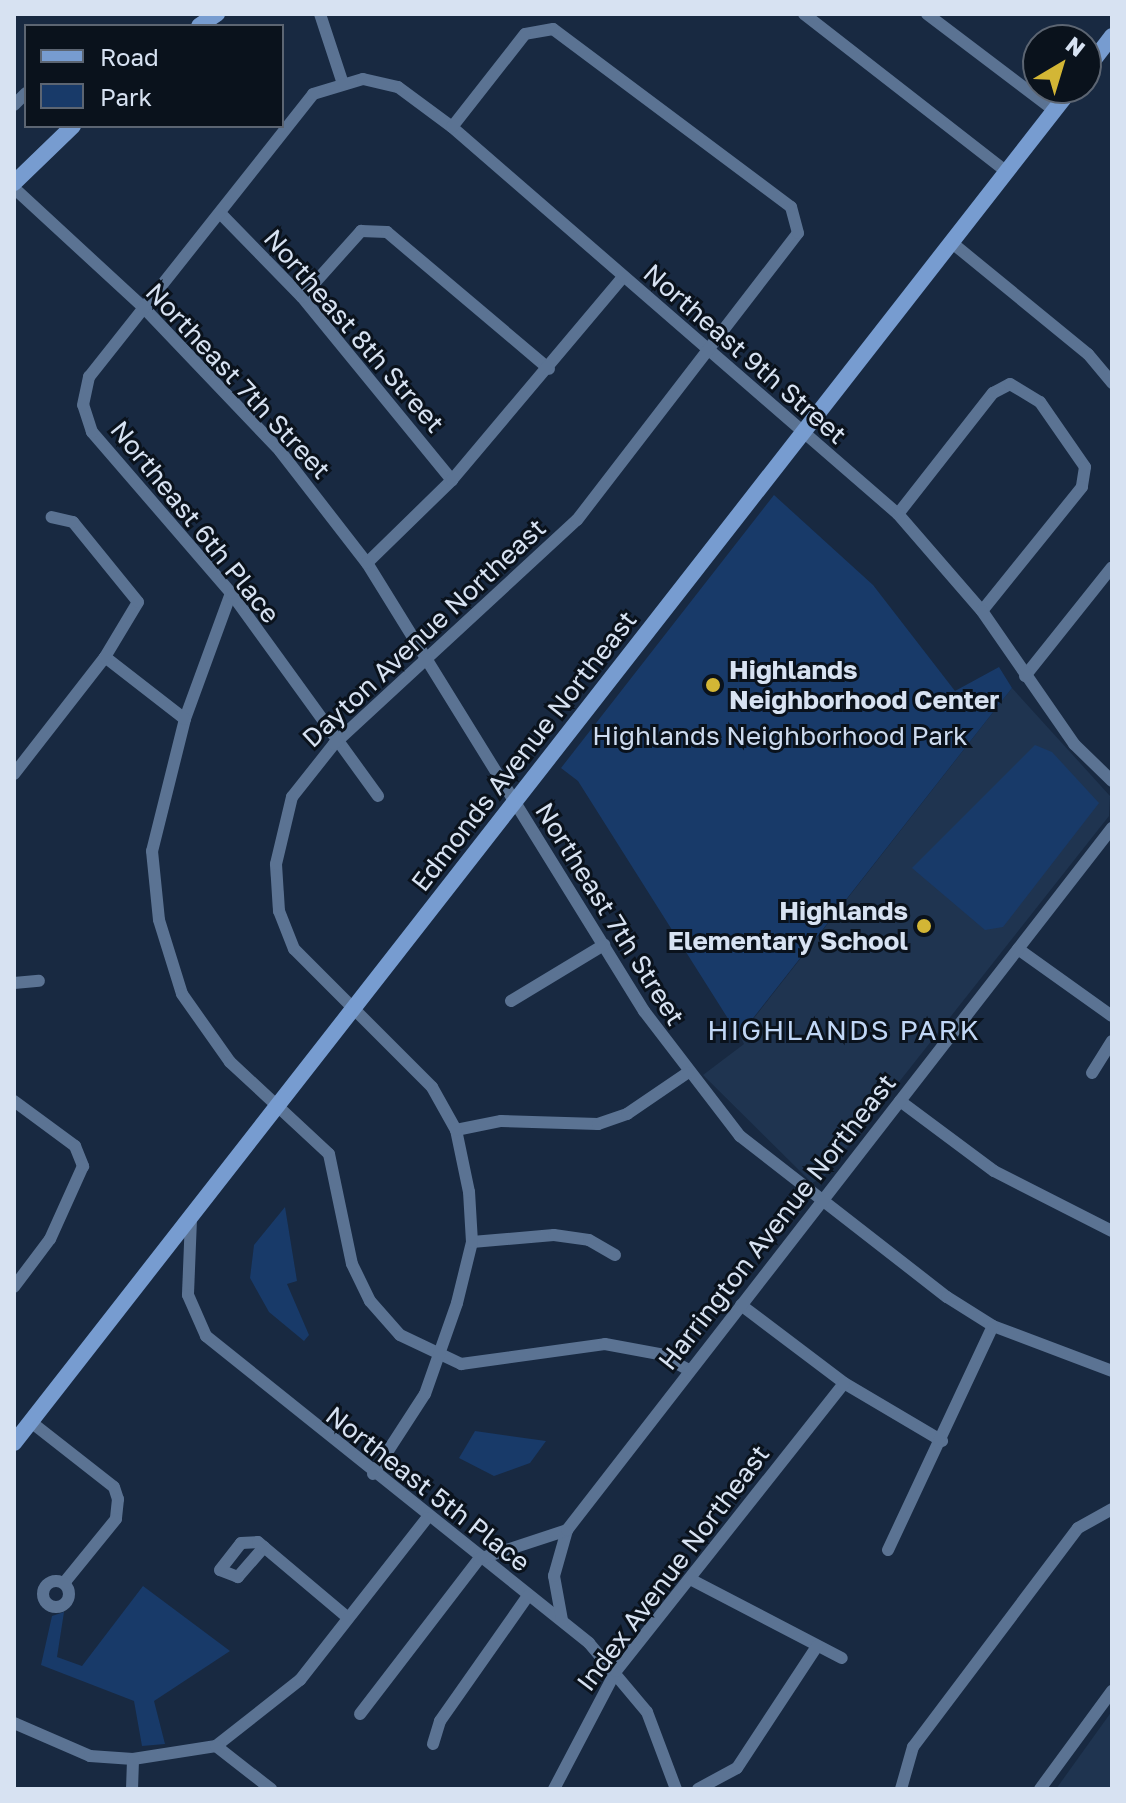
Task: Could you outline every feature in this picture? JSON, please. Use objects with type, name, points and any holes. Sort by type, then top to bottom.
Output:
[{"type":"street","points":[[320,14],[342,81]]},
{"type":"street","points":[[804,14],[1007,172]]},
{"type":"street","points":[[927,14],[1055,111]]},
{"type":"street","name":"Dayton Avenue Northeast","points":[[452,127],[525,34],[553,29],[791,207],[795,246],[577,520],[429,662],[334,744],[292,797],[276,864],[279,911],[294,949],[354,1008],[405,1052],[456,1130]]},
{"type":"street","name":"Northeast 9th Street","points":[[342,81],[398,87],[452,127],[898,514],[982,611],[1025,676],[1112,781]]},
{"type":"street","name":"Northeast 6th Place","points":[[342,81],[313,94],[89,377],[85,416],[231,593],[334,744],[378,796]]},
{"type":"street","name":"Edmonds Avenue Northeast","points":[[14,1443],[1060,104]]},
{"type":"street","points":[[14,186],[71,128]]},
{"type":"street","name":"Northeast 7th Street","points":[[14,186],[145,309],[280,451],[367,563],[515,805],[687,1073],[740,1136],[820,1204],[993,1326],[1112,1371]]},
{"type":"street","name":"Northeast 8th Street","points":[[220,213],[302,297],[452,480]]},
{"type":"street","points":[[302,297],[361,231],[387,232],[549,369]]},
{"type":"street","points":[[951,242],[1088,354],[1112,383]]},
{"type":"street","points":[[367,563],[452,480],[549,369],[623,277]]},
{"type":"street","points":[[898,514],[993,393],[1010,384],[1025,387],[1040,402],[1085,467],[1082,487],[982,611]]},
{"type":"street","points":[[14,774],[105,657],[138,602],[73,522],[52,517]]},
{"type":"street","points":[[1025,676],[1112,567]]},
{"type":"street","points":[[231,593],[185,719],[152,851],[159,920],[169,963],[202,1027],[329,1154],[352,1264],[370,1301],[400,1335],[436,1358],[491,1365],[605,1344],[659,1354],[689,1370]]},
{"type":"street","points":[[105,657],[185,719]]},
{"type":"street","name":"Harrington Avenue Northeast","points":[[562,1620],[554,1576],[567,1530],[1112,828]]},
{"type":"street","points":[[511,1001],[604,945]]},
{"type":"street","points":[[1018,949],[1112,1016]]},
{"type":"street","points":[[14,983],[39,981]]},
{"type":"street","points":[[1092,1073],[1112,1041]]},
{"type":"street","points":[[373,1474],[409,1426],[436,1358],[472,1242],[456,1130],[501,1121],[598,1124],[627,1114],[687,1073]]},
{"type":"street","points":[[14,1101],[75,1146],[83,1166],[50,1239],[14,1287]]},
{"type":"street","points":[[900,1101],[994,1171],[1112,1231]]},
{"type":"street","name":"Northeast 5th Place","points":[[191,1215],[185,1266],[206,1336],[427,1518],[562,1620],[616,1671],[647,1712],[676,1789]]},
{"type":"street","points":[[472,1242],[554,1235],[589,1240],[615,1255]]},
{"type":"street","points":[[741,1305],[844,1383],[942,1441]]},
{"type":"street","points":[[888,1550],[942,1441],[993,1326]]},
{"type":"street","name":"Index Avenue Northeast","points":[[554,1789],[616,1671],[844,1383]]},
{"type":"street","points":[[31,1422],[114,1487],[118,1499],[116,1519],[64,1583]]},
{"type":"street","points":[[901,1789],[913,1747],[1069,1540],[1091,1516],[1112,1509]]},
{"type":"street","points":[[14,1723],[71,1750],[133,1759],[216,1746],[300,1680],[427,1518]]},
{"type":"street","points":[[360,1714],[479,1559],[567,1530]]},
{"type":"street","points":[[264,1547],[347,1617]]},
{"type":"street","points":[[690,1579],[842,1658]]},
{"type":"street","points":[[433,1744],[440,1721],[528,1596]]},
{"type":"street","points":[[698,1789],[737,1768],[817,1646]]},
{"type":"street","points":[[1040,1789],[1112,1691]]},
{"type":"street","points":[[216,1746],[271,1789]]},
{"type":"street","points":[[132,1789],[133,1759]]},
{"type":"shaded area","name":"Highlands Elementary School","points":[[1012,688],[1110,796],[1109,816],[824,1177],[812,1183],[703,1075],[744,1044],[740,1036]]},
{"type":"shaded area","points":[[1112,1711],[1112,1789],[1056,1789]]},
{"type":"green space","name":"Highlands Neighborhood Park","points":[[774,495],[873,585],[955,691],[999,667],[1012,688],[739,1036],[578,781],[561,768]]},
{"type":"green space","points":[[1035,745],[1052,752],[1099,803],[1003,927],[985,930],[912,868]]},
{"type":"green space","points":[[285,1207],[297,1281],[287,1284],[309,1335],[304,1341],[269,1312],[250,1278],[254,1245]]},
{"type":"green space","points":[[475,1431],[546,1441],[530,1463],[494,1476],[459,1458]]},
{"type":"green space","points":[[143,1586],[230,1651],[154,1701],[165,1744],[142,1746],[134,1701],[41,1665],[52,1616],[64,1612],[57,1657],[82,1666]]},
{"type":"place","name":"Highlands Neighborhood Center","points":[[713,685]]},
{"type":"place","name":"Highlands Elementary School","points":[[924,926]]},
{"type":"district","name":"HIGHLANDS PARK","points":[[844,1030]]}]
